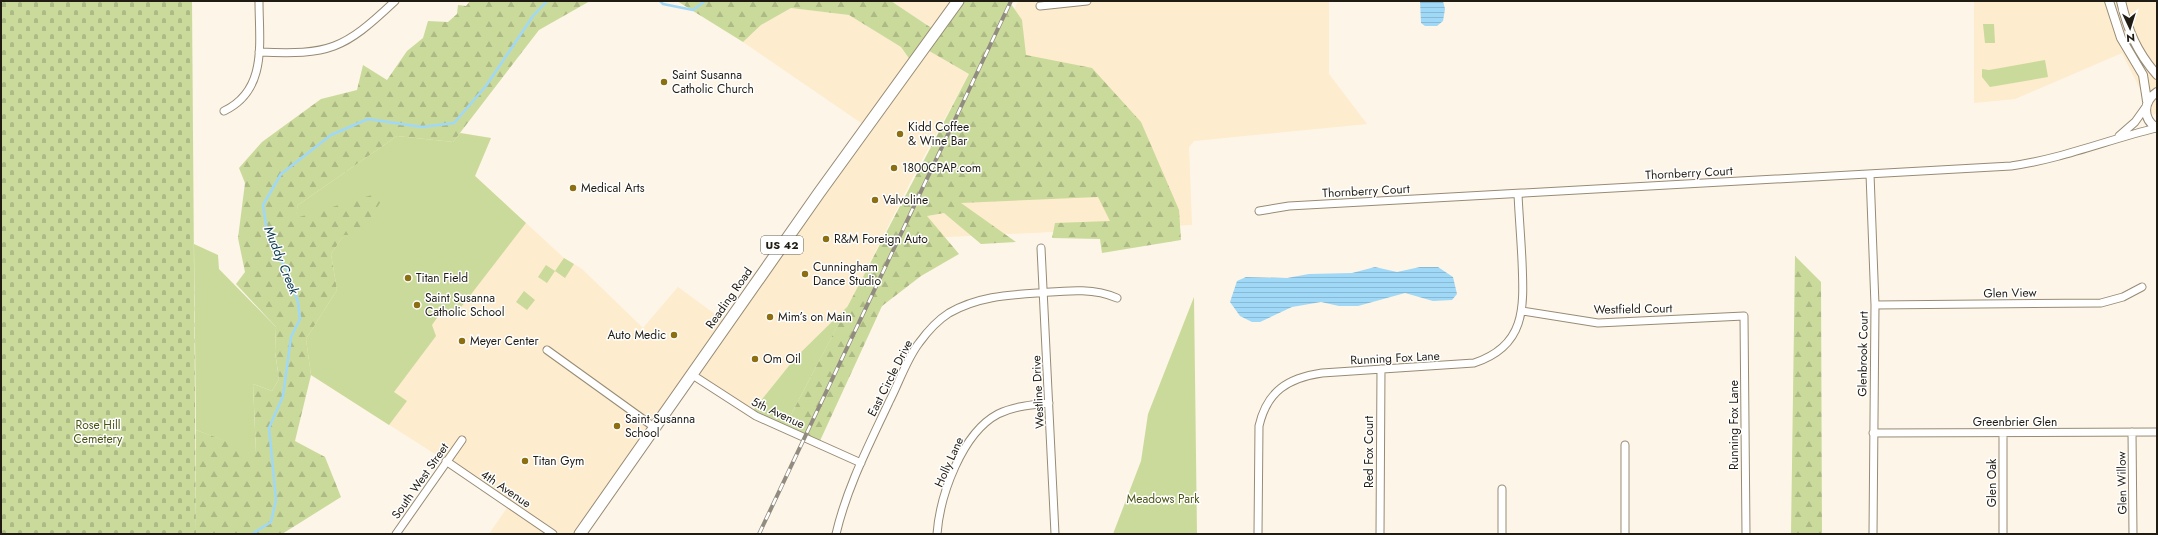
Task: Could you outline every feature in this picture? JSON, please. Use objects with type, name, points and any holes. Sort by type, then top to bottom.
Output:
[{"type":"main road","name":"Reading Road","points":[[580,534],[819,193],[958,1]]},
{"type":"street","points":[[224,111],[240,102],[248,92],[256,75],[259,52],[259,1]]},
{"type":"street","points":[[259,52],[306,53],[330,49],[357,35],[395,1]]},
{"type":"street","points":[[1040,6],[1087,1]]},
{"type":"street","points":[[2109,1],[2121,38],[2144,75],[2148,120],[2157,128]]},
{"type":"street","points":[[2121,1],[2134,42],[2142,58],[2157,75]]},
{"type":"street","points":[[2146,104],[2157,92]]},
{"type":"street","name":"Thornberry Court","points":[[2117,138],[2135,122],[2146,104]]},
{"type":"street","name":"Thornberry Court","points":[[1259,211],[1289,206],[1956,170],[2035,163],[2102,145],[2117,138],[2157,128]]},
{"type":"street","name":"Glenbrook Court","points":[[1870,174],[1875,305],[1873,534]]},
{"type":"street","name":"Running Fox Lane","points":[[1258,534],[1258,432],[1262,414],[1271,399],[1283,386],[1304,376],[1322,373],[1467,364],[1485,359],[1506,345],[1519,324],[1522,311],[1518,194]]},
{"type":"street","name":"Westline Drive","points":[[1041,248],[1055,534]]},
{"type":"street","name":"Glen View","points":[[1875,305],[2101,303],[2123,297],[2142,287]]},
{"type":"street","name":"East Circle Drive","points":[[836,534],[842,508],[861,463],[912,353],[926,334],[939,321],[964,305],[981,299],[1044,292],[1095,291],[1117,298]]},
{"type":"street","name":"Westfield Court","points":[[1522,311],[1598,323],[1744,316]]},
{"type":"street","name":"Running Fox Lane","points":[[1744,316],[1746,534]]},
{"type":"street","points":[[547,350],[654,427]]},
{"type":"street","name":"Red Fox Court","points":[[1380,534],[1381,369]]},
{"type":"street","name":"5th Avenue","points":[[691,374],[756,416],[861,463]]},
{"type":"street","name":"Holly Lane","points":[[938,534],[941,513],[950,481],[973,435],[990,419],[1009,410],[1049,403]]},
{"type":"street","name":"Glen Willow","points":[[2132,432],[2133,534]]},
{"type":"street","name":"Greenbrier Glen","points":[[1873,433],[2157,432]]},
{"type":"street","name":"Glen Oak","points":[[2003,433],[2003,534]]},
{"type":"street","name":"South West Street","points":[[396,534],[462,440]]},
{"type":"street","points":[[1625,445],[1625,534]]},
{"type":"street","name":"4th Avenue","points":[[446,461],[553,534]]},
{"type":"street","points":[[1502,489],[1502,534]]},
{"type":"shaded area","points":[[891,1],[958,1],[937,31]]},
{"type":"shaded area","points":[[1018,1],[1329,1],[1329,74],[1367,124],[1194,141],[1189,147],[1192,225],[908,239]]},
{"type":"shaded area","points":[[1974,1],[2157,1],[2157,113],[2153,115],[2122,53],[2015,99],[1974,103]]},
{"type":"shaded area","name":"Saint Susanna Catholic School","points":[[791,8],[849,15],[901,47],[913,64],[924,48],[969,74],[916,171],[848,306],[796,357],[751,413],[691,374],[580,534],[489,534],[509,505],[446,461],[275,352],[282,154],[346,113],[491,138],[475,176],[564,258],[582,269],[643,328],[678,287],[727,323],[867,127],[743,42],[761,25]]},
{"type":"green space","name":"Rose Hill Cemetery","points":[[1,1],[192,1],[196,534],[1,534]]},
{"type":"green space","points":[[470,1],[590,1],[539,30],[453,142],[397,136],[298,205],[296,218],[388,190],[360,235],[344,235],[331,254],[337,290],[306,339],[311,375],[295,441],[325,457],[341,497],[282,534],[196,534],[196,430],[256,452],[253,384],[272,391],[279,379],[275,352],[276,327],[236,284],[245,272],[238,238],[245,183],[239,168],[262,142],[321,99],[357,90],[363,65],[387,80],[407,51],[423,38],[428,21],[448,22],[457,14],[458,5],[466,6]]},
{"type":"green space","points":[[677,1],[891,1],[936,31],[958,1],[1009,1],[1022,20],[1026,55],[1092,68],[1141,122],[1179,210],[1181,240],[1102,253],[1100,239],[1052,238],[1055,223],[1110,221],[1098,197],[961,203],[1016,242],[981,244],[944,213],[927,216],[959,254],[921,276],[882,306],[819,443],[784,428],[969,74],[924,48],[913,64],[901,47],[849,15],[791,8],[761,25],[743,42]]},
{"type":"green space","points":[[1983,24],[1994,24],[1995,43],[1985,43]]},
{"type":"green space","points":[[2045,60],[2048,77],[1990,87],[1982,77],[1982,69],[1989,70]]},
{"type":"green space","points":[[460,133],[491,138],[475,176],[526,223],[462,306],[454,312],[439,315],[432,325],[436,336],[394,392],[407,401],[389,425],[311,375],[306,339],[337,290],[331,254],[344,235],[387,191],[295,219],[298,205],[397,136],[453,142]]},
{"type":"green space","points":[[194,244],[218,255],[219,269],[276,327],[275,352],[279,379],[272,391],[253,384],[256,453],[196,430]]},
{"type":"green space","points":[[1795,256],[1821,282],[1822,534],[1791,534]]},
{"type":"green space","points":[[564,258],[574,264],[565,278],[555,271]]},
{"type":"green space","points":[[546,265],[555,271],[547,283],[538,277]]},
{"type":"green space","points":[[524,291],[535,300],[527,310],[516,302]]},
{"type":"green space","name":"Meadows Park","points":[[1194,297],[1197,534],[1113,534],[1141,461],[1148,414]]},
{"type":"green space","points":[[848,306],[784,428],[751,413],[796,357]]},
{"type":"water","points":[[1420,1],[1443,1],[1445,9],[1443,21],[1437,26],[1425,26],[1421,23]]},
{"type":"water","points":[[1375,267],[1397,272],[1420,267],[1438,267],[1453,277],[1457,294],[1452,300],[1433,301],[1405,293],[1358,306],[1339,306],[1321,302],[1292,307],[1260,322],[1252,322],[1240,316],[1230,302],[1237,281],[1246,277],[1287,278],[1309,274],[1352,273]]},
{"type":"waterway","name":"Muddy Creek","points":[[252,534],[271,522],[276,500],[269,428],[283,396],[291,337],[300,319],[298,302],[287,270],[278,256],[267,231],[263,205],[281,174],[331,135],[368,119],[422,127],[454,123],[486,86],[533,16],[547,1]]},
{"type":"waterway","name":"Muddy Creek","points":[[660,1],[663,4],[693,10],[705,1]]},
{"type":"railway","points":[[759,534],[1011,1]]},
{"type":"place","name":"Saint Susanna Catholic Church","points":[[664,82]]},
{"type":"place","name":"Kidd Coffee & Wine Bar","points":[[900,134]]},
{"type":"place","name":"1800CPAP.com","points":[[894,168]]},
{"type":"place","name":"Medical Arts","points":[[573,188]]},
{"type":"place","name":"Valvoline","points":[[875,200]]},
{"type":"place","name":"R&M Foreign Auto","points":[[826,239]]},
{"type":"place","name":"Cunningham Dance Studio","points":[[805,274]]},
{"type":"place","name":"Titan Field","points":[[408,278]]},
{"type":"place","name":"Saint Susanna Catholic School","points":[[417,305]]},
{"type":"place","name":"Mim’s on Main","points":[[770,317]]},
{"type":"place","name":"Auto Medic","points":[[674,335]]},
{"type":"place","name":"Meyer Center","points":[[462,341]]},
{"type":"place","name":"Om Oil","points":[[755,359]]},
{"type":"place","name":"Saint Susanna School","points":[[617,426]]},
{"type":"place","name":"Titan Gym","points":[[525,461]]}]
